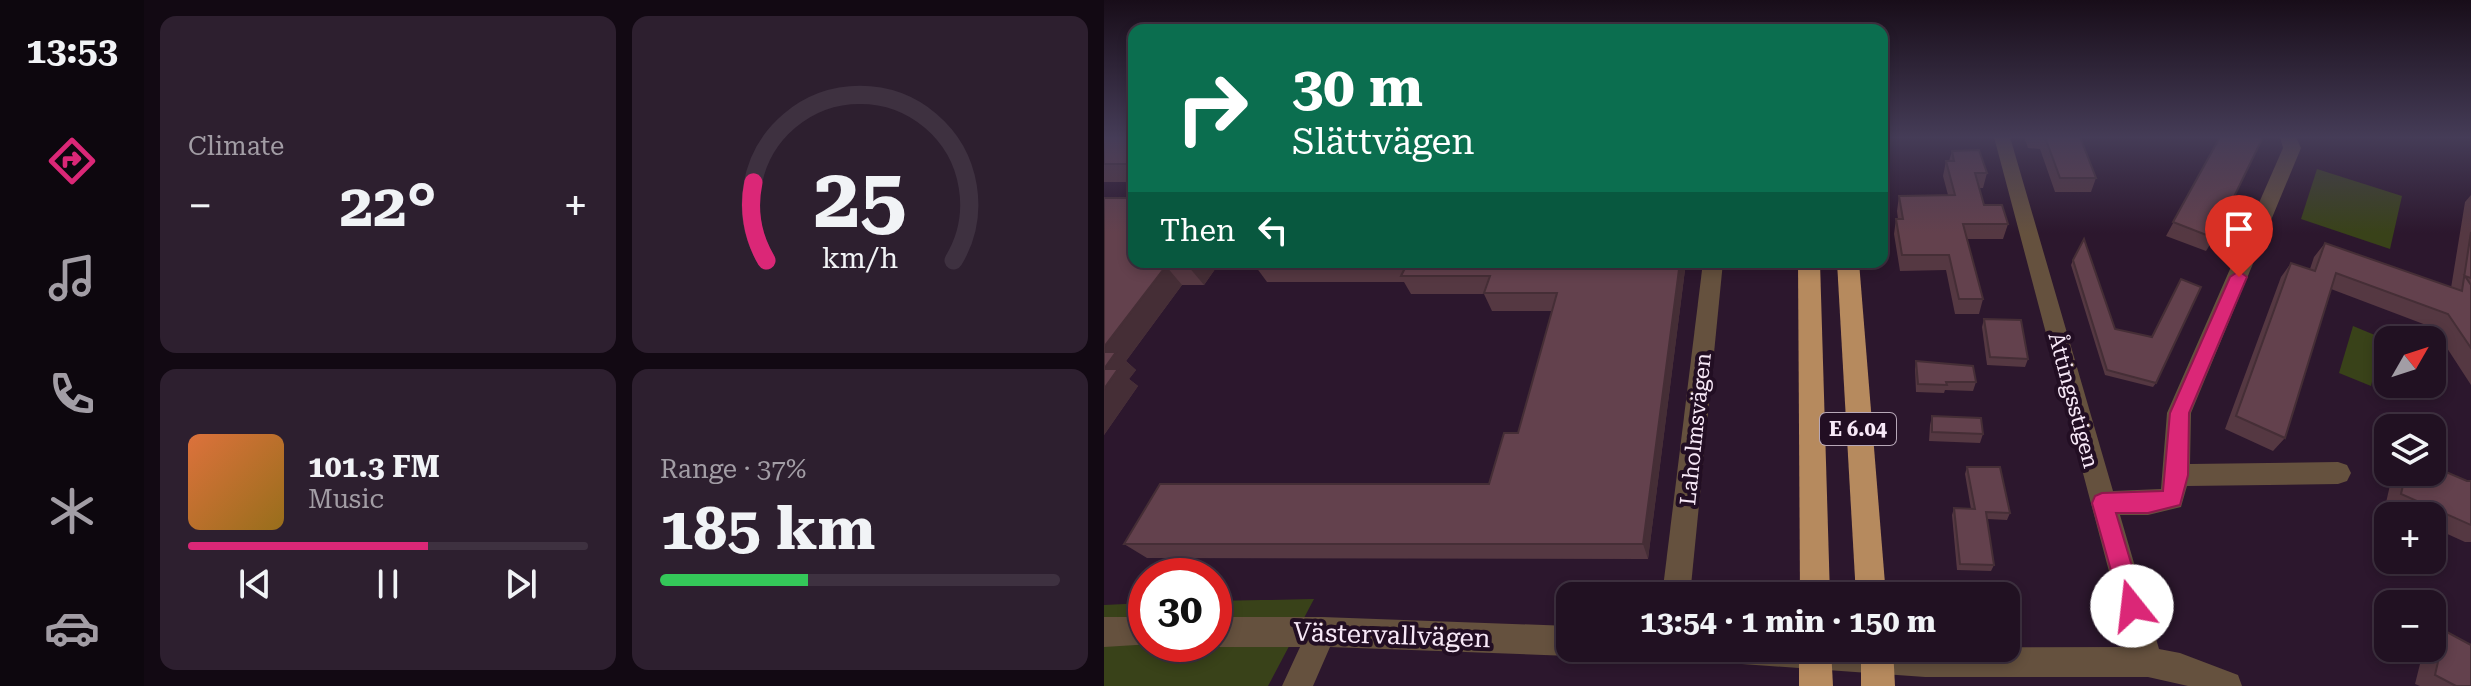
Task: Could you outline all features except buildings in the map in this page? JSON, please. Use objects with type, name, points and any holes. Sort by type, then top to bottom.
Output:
[{"type":"highway","name":"E 6.04","points":[[1809,268],[1815,582]]},
{"type":"highway","name":"E 6.04","points":[[1848,268],[1870,582]]},
{"type":"highway","points":[[1815,662],[1816,686]]},
{"type":"street","name":"Åttingsstigen","points":[[2011,169],[2148,662]]},
{"type":"street","points":[[2102,503],[2148,503],[2172,499],[2177,475],[2179,413],[2283,169]]},
{"type":"street","name":"Laholmsvägen","points":[[1678,582],[1712,268]]},
{"type":"street","points":[[2177,475],[2338,473]]},
{"type":"street","points":[[1104,632],[1128,632]]},
{"type":"street","name":"Västervallvägen","points":[[1232,632],[1556,640]]},
{"type":"street","points":[[1297,686],[1322,632]]},
{"type":"street","points":[[1878,664],[2148,662],[2180,668],[2227,686]]},
{"type":"green space","points":[[2317,169],[2402,196],[2390,249],[2301,219]]},
{"type":"green space","points":[[2353,326],[2374,335],[2371,386],[2339,373]]},
{"type":"green space","points":[[1314,599],[1268,686],[1104,686],[1104,605],[1128,604],[1128,662],[1232,662],[1232,601]]},
{"type":"route","points":[[2132,606],[2102,503],[2148,503],[2172,499],[2177,475],[2179,413],[2239,277]]}]
